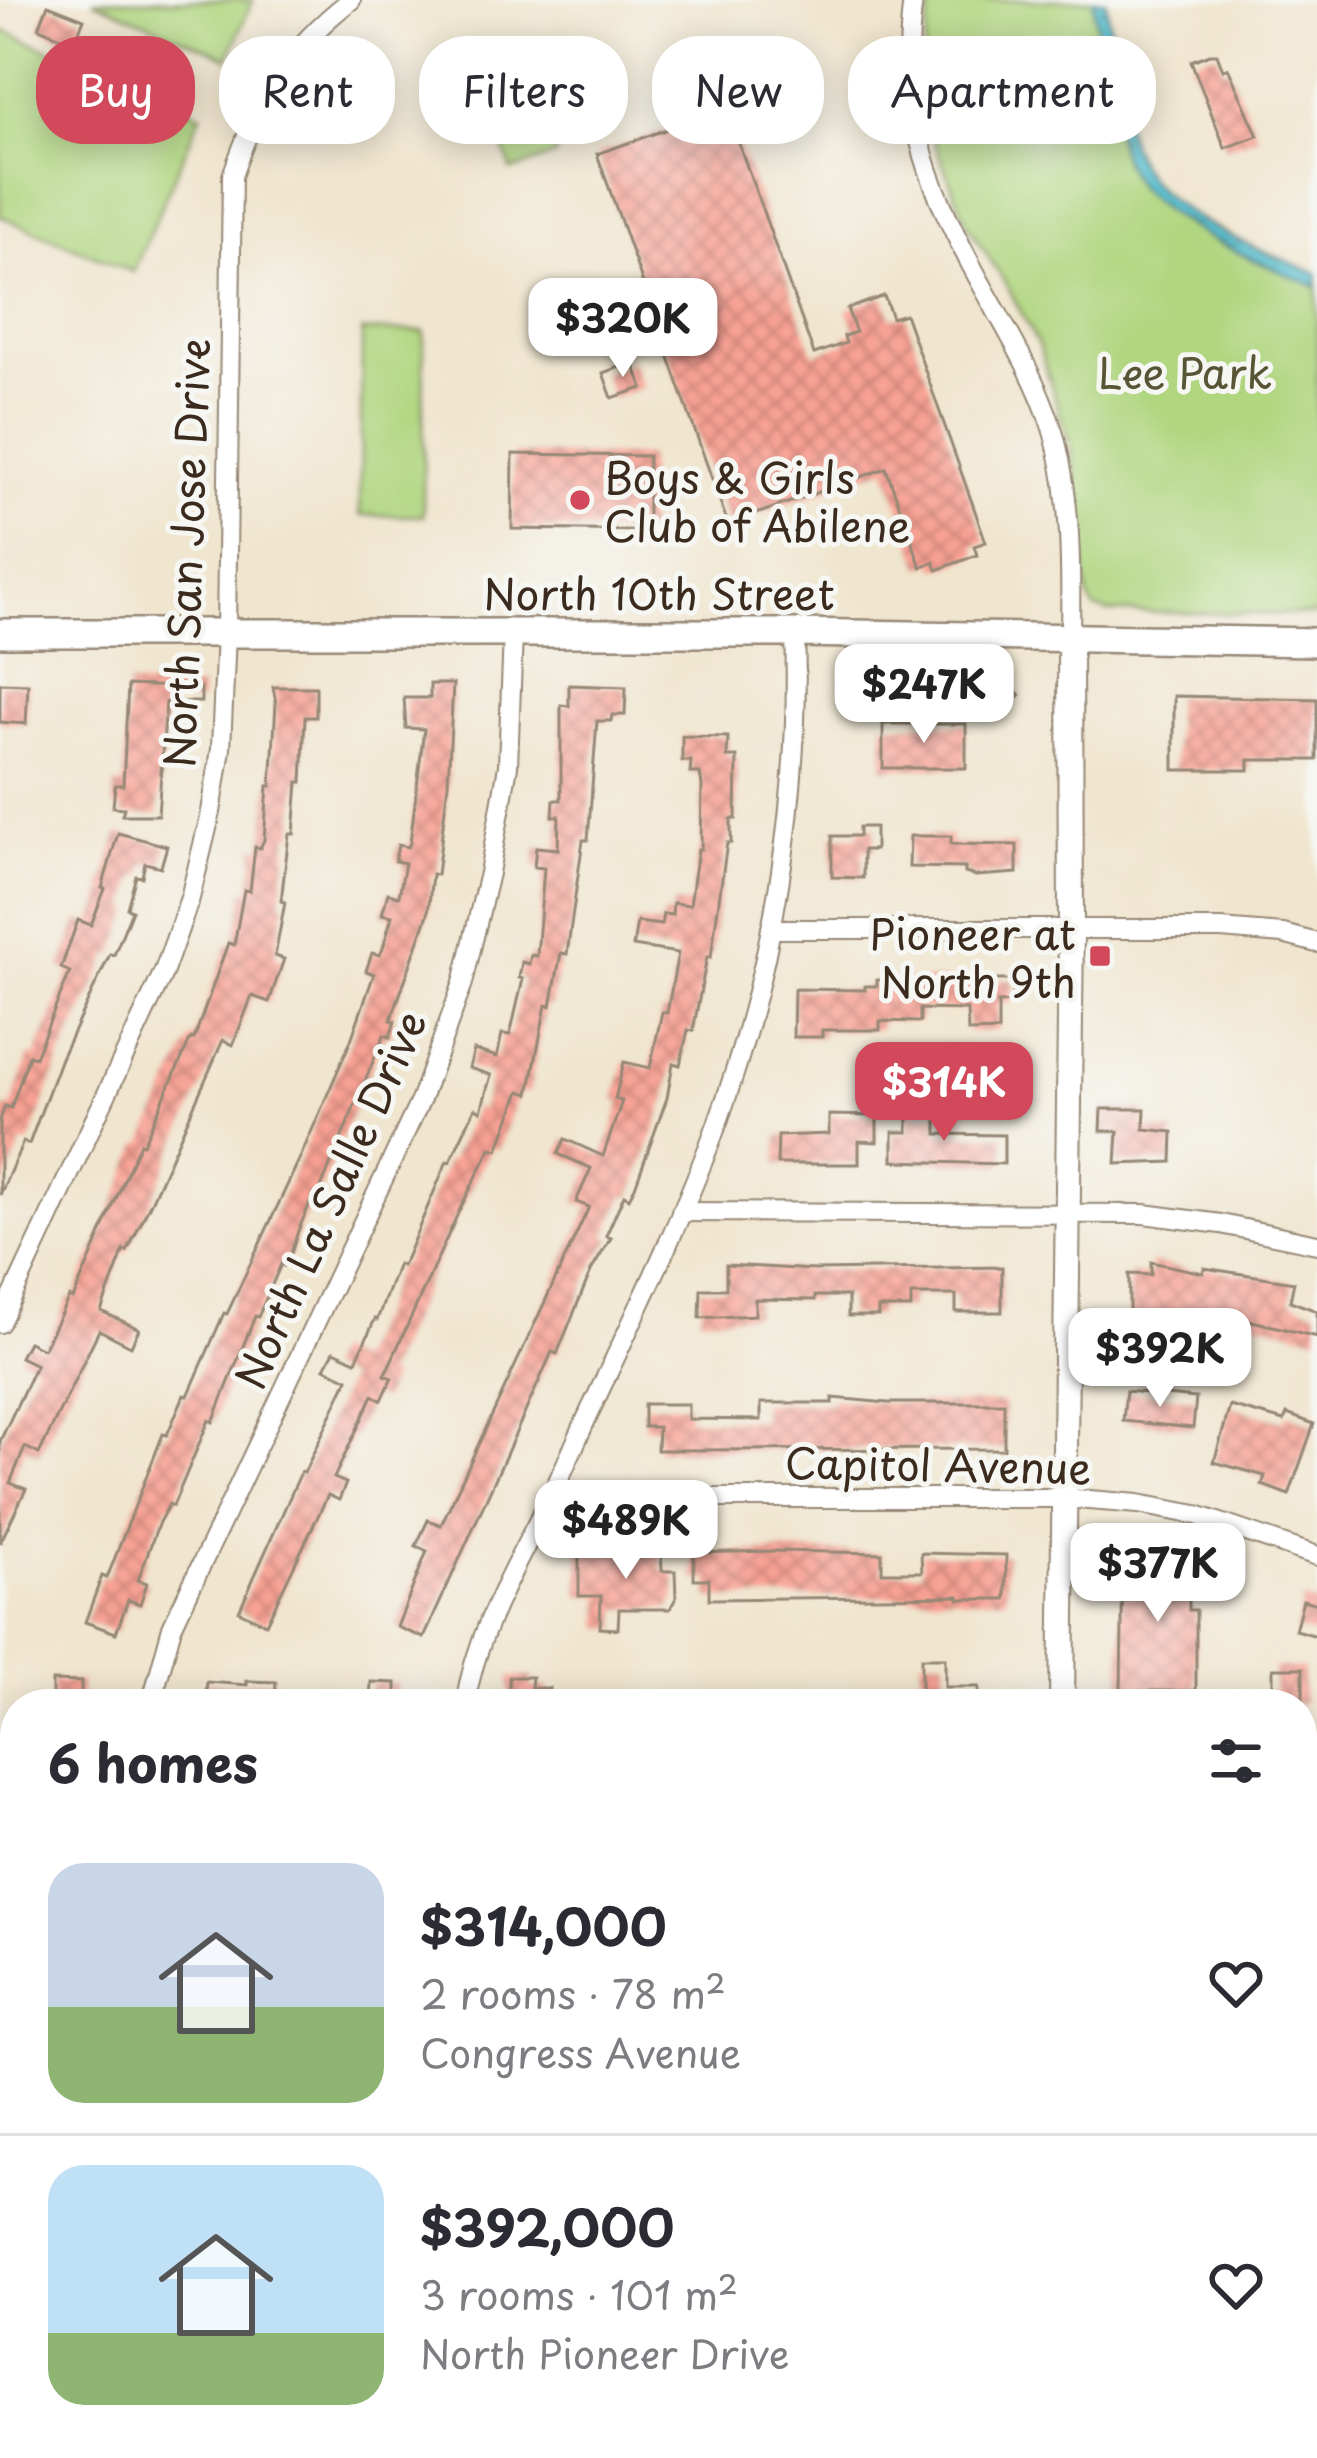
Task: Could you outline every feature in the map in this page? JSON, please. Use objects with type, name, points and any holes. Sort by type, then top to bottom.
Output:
[{"type":"main road","name":"North 10th Street","points":[[0,633],[795,633],[1317,642]]},
{"type":"street","name":"North San Jose Drive","points":[[0,1323],[164,970],[190,898],[221,748],[232,176],[250,123],[272,82],[314,28],[351,0]]},
{"type":"street","points":[[913,0],[907,72],[918,143],[939,201],[1027,365],[1054,435],[1064,494],[1070,638],[1071,930],[1062,1689]]},
{"type":"street","name":"North La Salle Drive","points":[[155,1689],[172,1627],[421,1100],[463,983],[508,766],[513,633]]},
{"type":"street","points":[[467,1689],[496,1602],[550,1498],[681,1212],[742,1052],[771,928],[790,801],[795,633]]},
{"type":"street","points":[[771,928],[1222,929],[1283,934],[1317,943]]},
{"type":"street","points":[[681,1212],[1144,1214],[1317,1244]]},
{"type":"street","name":"Capitol Avenue","points":[[550,1498],[1065,1498],[1197,1515],[1317,1556]]},
{"type":"green space","points":[[93,0],[253,0],[237,36],[219,36],[219,54],[195,44],[195,36],[177,36]]},
{"type":"green space","name":"Lee Park","points":[[931,0],[1097,0],[1104,36],[926,36]]},
{"type":"green space","points":[[0,29],[36,44],[36,144],[188,144],[133,272],[0,216]]},
{"type":"green space","points":[[502,144],[552,144],[556,155],[512,171]]},
{"type":"green space","name":"Lee Park","points":[[935,144],[1125,144],[1129,162],[1148,191],[1317,283],[1317,615],[1094,608],[1088,598],[1073,454],[1039,347],[967,224]]},
{"type":"green space","points":[[362,331],[424,331],[423,516],[360,515]]},
{"type":"water","points":[[1093,0],[1106,0],[1110,36],[1098,36]]},
{"type":"water","points":[[1119,144],[1131,144],[1152,182],[1171,200],[1218,230],[1317,273],[1317,287],[1187,225],[1142,191]]},
{"type":"building","points":[[48,5],[84,19],[77,36],[58,36],[39,28]]},
{"type":"building","points":[[1217,54],[1223,70],[1228,68],[1258,136],[1225,148],[1191,61]]},
{"type":"building","points":[[652,134],[652,144],[739,144],[814,354],[846,343],[844,336],[856,332],[847,309],[884,296],[892,318],[905,314],[986,542],[974,546],[977,555],[937,570],[934,562],[921,567],[886,468],[728,524],[597,154]]},
{"type":"building","points":[[633,362],[643,388],[612,398],[603,373]]},
{"type":"building","name":"Boys & Girls Club of Abilene","points":[[513,454],[648,456],[648,531],[512,529]]},
{"type":"building","points":[[1001,679],[1020,695],[1005,713],[989,700]]},
{"type":"building","points":[[0,683],[28,684],[26,724],[0,722]]},
{"type":"building","points":[[430,684],[453,684],[448,783],[437,875],[432,874],[428,914],[391,1020],[395,1021],[390,1037],[384,1035],[290,1257],[281,1264],[255,1316],[173,1506],[169,1504],[159,1522],[138,1580],[147,1583],[140,1604],[128,1600],[116,1633],[85,1622],[102,1576],[107,1578],[163,1434],[167,1435],[184,1395],[188,1396],[300,1158],[351,1040],[374,974],[366,971],[372,953],[380,955],[383,948],[392,916],[382,914],[388,893],[399,896],[405,863],[395,861],[398,845],[408,847],[410,843],[424,729],[406,728],[404,698],[430,698]]},
{"type":"building","points":[[128,685],[201,688],[201,702],[166,702],[158,815],[122,815],[124,808],[113,807],[115,785],[123,785]]},
{"type":"building","points":[[569,685],[626,687],[625,715],[597,721],[588,840],[583,840],[567,954],[561,953],[551,1006],[546,1005],[529,1094],[520,1091],[498,1150],[491,1148],[460,1209],[385,1375],[392,1378],[382,1400],[373,1395],[334,1478],[346,1483],[339,1500],[328,1495],[266,1624],[239,1611],[348,1379],[325,1368],[334,1351],[356,1361],[447,1161],[475,1108],[481,1111],[491,1075],[469,1068],[474,1050],[497,1057],[502,1034],[510,1035],[523,979],[519,978],[522,962],[529,964],[531,955],[537,956],[544,868],[534,867],[536,847],[558,849],[559,816],[553,816],[554,800],[561,800],[561,705],[569,706]]},
{"type":"building","points":[[273,687],[316,687],[316,717],[305,717],[302,782],[298,782],[281,901],[285,902],[275,956],[284,959],[269,1002],[252,996],[233,1045],[223,1040],[152,1200],[127,1252],[124,1250],[101,1311],[139,1329],[131,1346],[99,1330],[39,1454],[25,1447],[10,1483],[26,1489],[0,1543],[0,1441],[36,1365],[20,1357],[28,1342],[43,1349],[69,1297],[73,1299],[140,1143],[194,1039],[228,943],[234,945],[244,890],[250,891],[255,847],[260,848],[264,840],[276,703]]},
{"type":"building","points":[[1174,696],[1317,699],[1317,760],[1249,760],[1249,770],[1174,770]]},
{"type":"building","points":[[883,724],[966,724],[966,768],[883,768]]},
{"type":"building","points":[[682,736],[728,737],[727,757],[737,757],[736,819],[731,819],[711,957],[707,957],[693,1031],[688,1030],[680,1065],[673,1063],[667,1098],[635,1187],[629,1198],[624,1195],[606,1236],[611,1238],[591,1271],[557,1354],[552,1352],[424,1638],[397,1627],[427,1551],[416,1546],[428,1520],[441,1525],[589,1207],[576,1202],[591,1168],[558,1154],[565,1139],[603,1156],[622,1101],[615,1099],[624,1062],[650,1068],[662,1012],[667,1013],[678,953],[633,946],[637,922],[661,925],[663,914],[672,915],[673,903],[690,905],[701,849],[702,785],[700,773],[690,773],[691,761],[682,761]]},
{"type":"building","points":[[859,827],[875,827],[875,850],[863,850],[863,878],[832,877],[832,836],[859,836]]},
{"type":"building","points":[[118,833],[167,846],[161,867],[145,863],[142,877],[136,876],[127,908],[132,910],[114,955],[110,954],[61,1058],[29,1144],[23,1142],[0,1195],[0,1120],[5,1106],[11,1108],[29,1055],[35,1057],[70,972],[61,968],[78,920],[91,925]]},
{"type":"building","points":[[910,836],[951,836],[951,844],[1017,845],[1017,873],[976,876],[965,873],[965,868],[909,867]]},
{"type":"building","points":[[877,980],[1013,980],[1013,1002],[998,1003],[998,1031],[968,1032],[967,1010],[920,1009],[920,1022],[880,1021],[880,1030],[822,1030],[822,1037],[793,1037],[794,989],[865,990],[865,986],[877,986]]},
{"type":"building","points":[[1102,1109],[1145,1109],[1144,1129],[1173,1132],[1172,1162],[1116,1164],[1118,1131],[1101,1131]]},
{"type":"building","points":[[908,1113],[937,1113],[937,1134],[1004,1135],[1004,1164],[893,1161],[893,1132],[908,1132]]},
{"type":"building","points":[[829,1115],[877,1116],[877,1142],[859,1141],[859,1164],[777,1164],[778,1136],[829,1134]]},
{"type":"building","points":[[1151,1262],[1203,1273],[1204,1268],[1294,1282],[1290,1301],[1317,1311],[1317,1337],[1224,1314],[1222,1323],[1160,1314],[1160,1327],[1129,1327],[1129,1274],[1151,1275]]},
{"type":"building","points":[[726,1265],[815,1270],[1002,1267],[1002,1312],[956,1312],[956,1295],[911,1295],[911,1308],[878,1308],[878,1316],[848,1316],[848,1296],[815,1296],[815,1300],[755,1299],[755,1315],[700,1318],[701,1289],[726,1289]]},
{"type":"building","points":[[1126,1391],[1196,1398],[1193,1428],[1123,1421]]},
{"type":"building","points":[[833,1398],[1004,1403],[1004,1449],[657,1450],[658,1427],[644,1427],[644,1404],[688,1404],[688,1419],[761,1420],[761,1403],[833,1403]]},
{"type":"building","points":[[1230,1406],[1284,1421],[1287,1414],[1314,1424],[1289,1495],[1262,1485],[1265,1476],[1214,1462]]},
{"type":"building","points":[[579,1551],[661,1551],[662,1571],[675,1571],[676,1598],[670,1609],[619,1609],[618,1629],[600,1628],[601,1596],[579,1596]]},
{"type":"building","points":[[694,1553],[882,1553],[882,1572],[922,1572],[921,1553],[1006,1555],[1006,1599],[709,1599],[709,1579],[694,1579]]},
{"type":"building","points":[[1123,1555],[1189,1555],[1189,1610],[1196,1610],[1196,1689],[1121,1689]]},
{"type":"building","points":[[1303,1600],[1317,1604],[1317,1636],[1295,1630]]},
{"type":"building","points":[[921,1658],[945,1658],[945,1687],[979,1687],[979,1689],[921,1689]]},
{"type":"building","points":[[1273,1668],[1303,1668],[1303,1689],[1273,1689]]},
{"type":"building","points":[[509,1677],[532,1677],[531,1688],[549,1688],[549,1689],[509,1689]]},
{"type":"building","points":[[52,1681],[81,1682],[81,1689],[52,1689]]},
{"type":"building","points":[[247,1681],[276,1682],[276,1689],[206,1689],[207,1682],[247,1685]]},
{"type":"building","points":[[371,1682],[396,1683],[396,1689],[371,1689]]},
{"type":"place","name":"Boys & Girls Club of Abilene","points":[[580,500]]},
{"type":"place","name":"Pioneer at North 9th","points":[[1100,956]]}]
